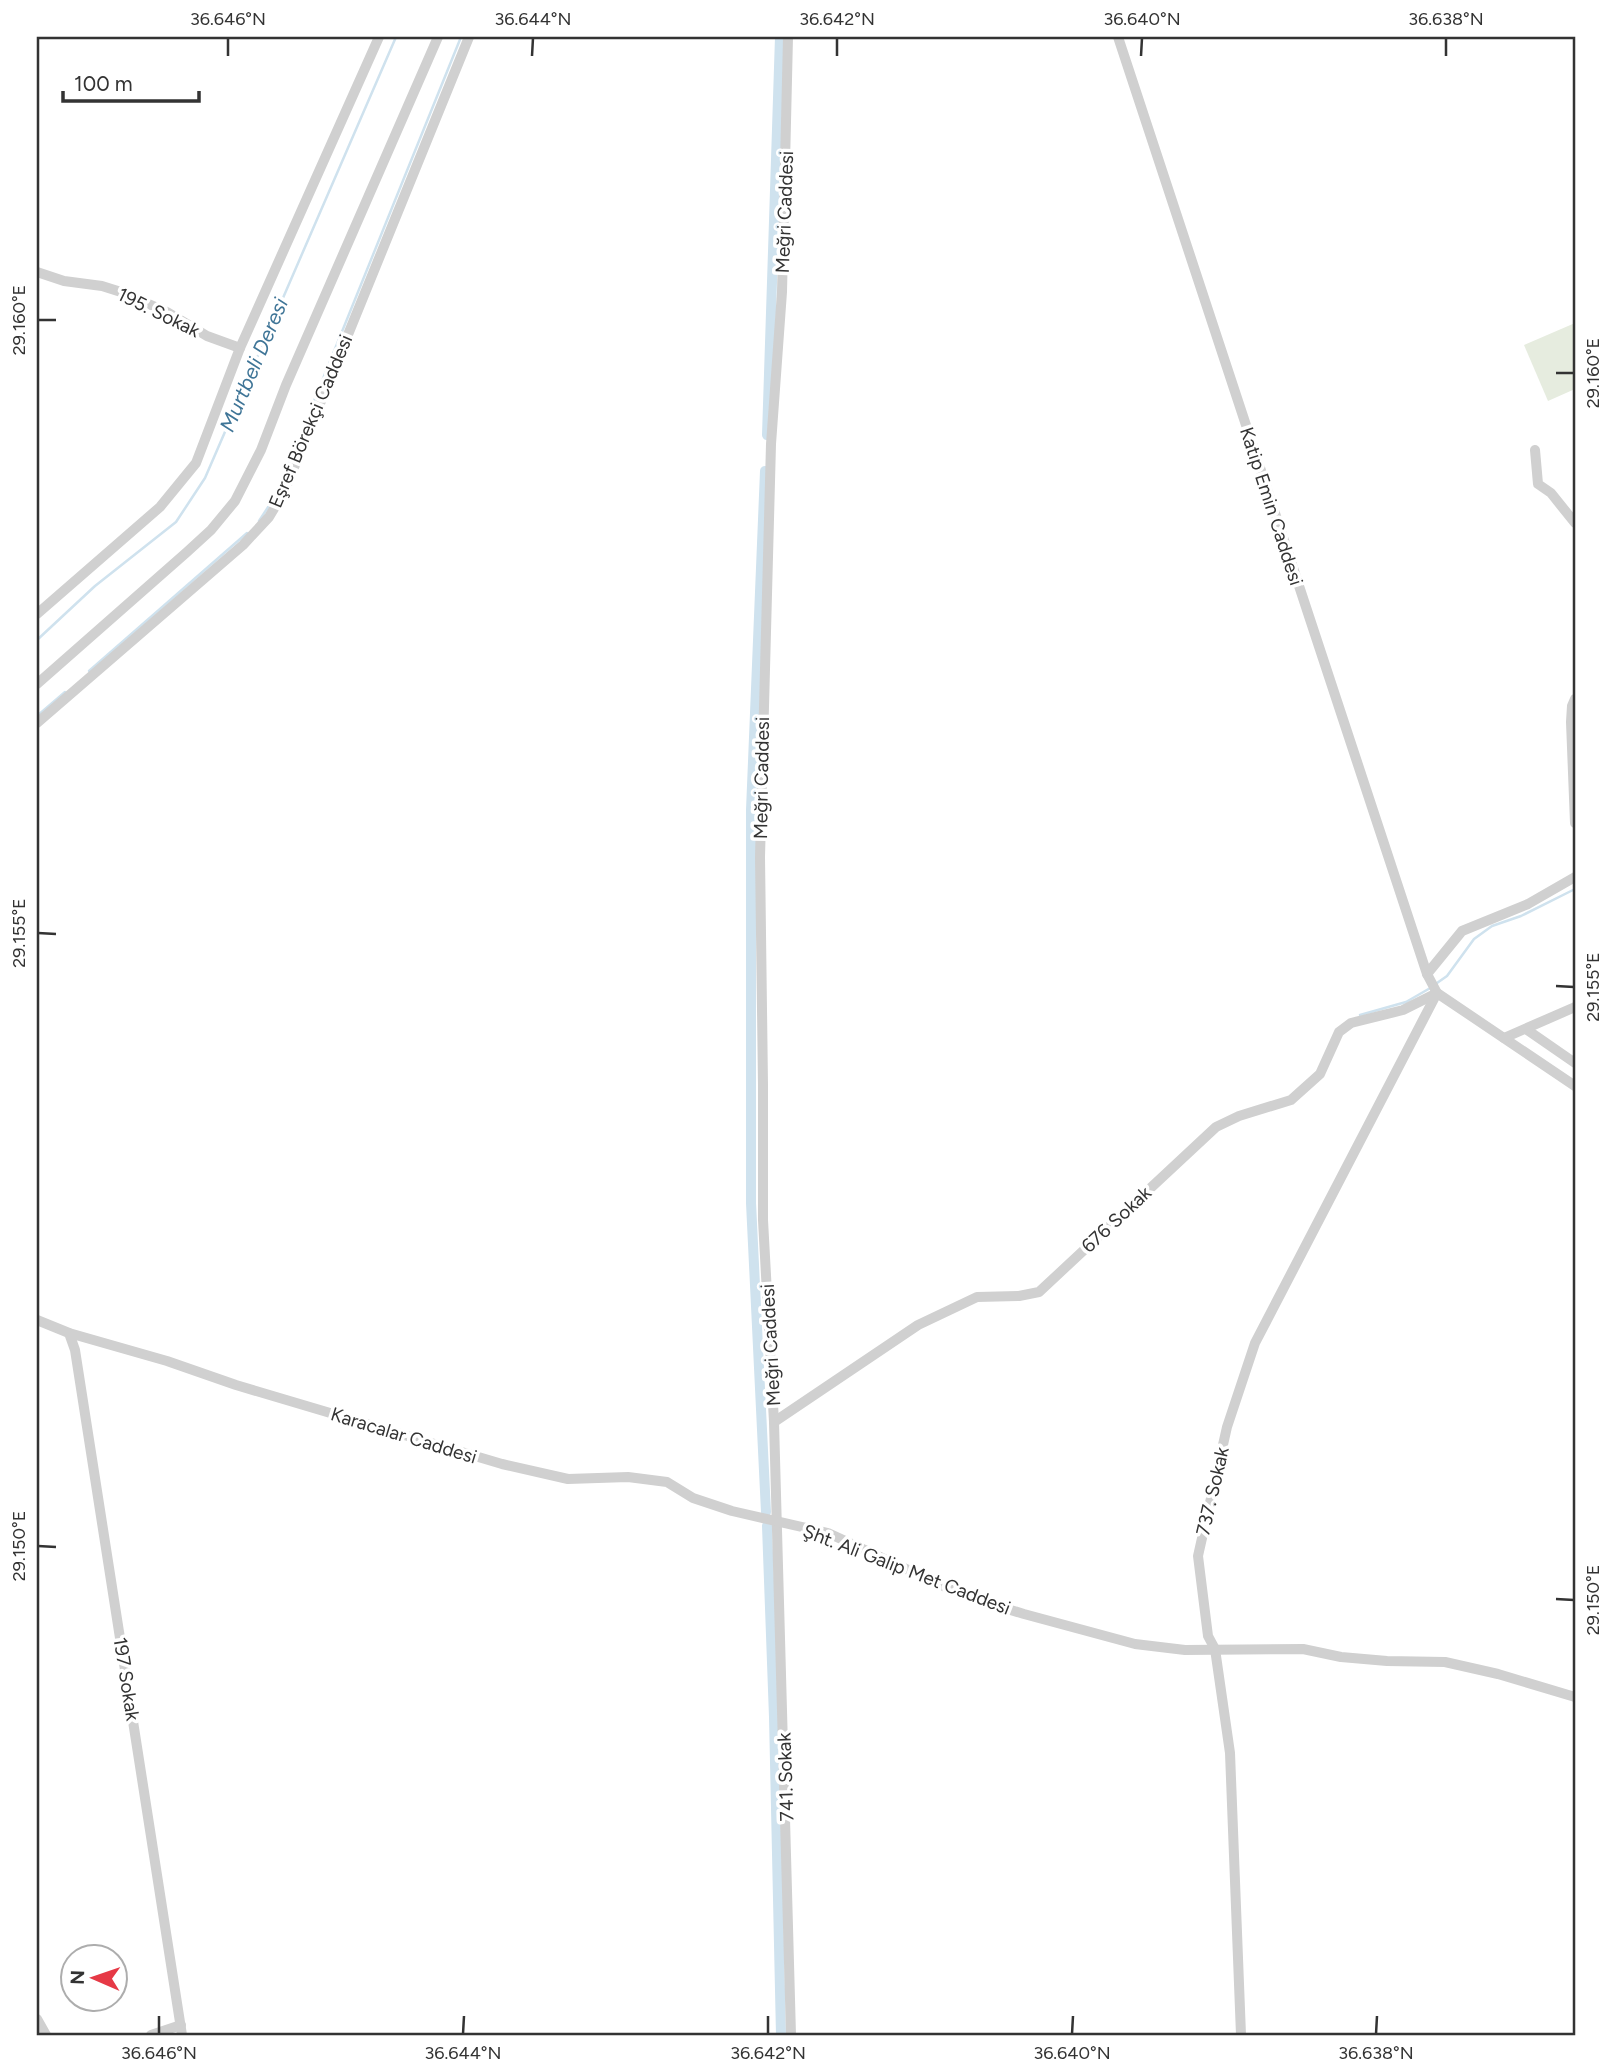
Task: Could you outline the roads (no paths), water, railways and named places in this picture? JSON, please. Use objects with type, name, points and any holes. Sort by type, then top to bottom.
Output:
[{"type":"street","points":[[37,614],[160,507],[196,463],[240,348],[379,37]]},
{"type":"street","points":[[37,684],[187,552],[235,502],[261,450],[286,386],[438,37]]},
{"type":"street","name":"Eşref Börekçi Caddesi","points":[[37,723],[243,545],[269,517],[284,492],[469,37]]},
{"type":"street","name":"Meğri Caddesi","points":[[775,1520],[774,1422],[763,1220],[760,857],[771,444],[782,292],[788,37]]},
{"type":"street","name":"Katip Emin Caddesi","points":[[1118,37],[1433,985]]},
{"type":"street","name":"195. Sokak","points":[[37,272],[64,281],[102,286],[121,292],[167,312],[207,336],[240,348]]},
{"type":"street","points":[[1535,450],[1538,484],[1551,493],[1575,523]]},
{"type":"street","points":[[1575,699],[1571,722],[1575,823]]},
{"type":"street","points":[[1575,877],[1528,904],[1462,931],[1433,985],[1575,1086]]},
{"type":"street","name":"676 Sokak","points":[[774,1422],[918,1325],[977,1297],[1019,1296],[1038,1292],[1216,1127],[1239,1116],[1291,1100],[1320,1074],[1339,1032],[1351,1023],[1403,1010],[1433,985]]},
{"type":"street","name":"737. Sokak","points":[[1241,2035],[1230,1753],[1214,1649],[1208,1636],[1198,1556],[1231,1415],[1255,1343],[1433,985]]},
{"type":"street","points":[[1504,1038],[1575,1007]]},
{"type":"street","points":[[1526,1029],[1575,1063]]},
{"type":"street","name":"Karacalar Caddesi","points":[[37,1320],[69,1333],[167,1361],[248,1389],[502,1464],[568,1479],[628,1476],[667,1482],[693,1498],[732,1511],[775,1520]]},
{"type":"street","name":"197 Sokak","points":[[69,1333],[80,1377],[182,2030]]},
{"type":"street","name":"Şht. Ali Galip Met Caddesi","points":[[775,1520],[828,1533],[965,1596],[1135,1644],[1185,1650],[1303,1649],[1341,1657],[1445,1662],[1498,1674],[1575,1697]]},
{"type":"street","name":"741. Sokak","points":[[775,1520],[782,1667],[791,2035]]},
{"type":"street","points":[[37,2019],[46,2035]]},
{"type":"street","points":[[150,2035],[182,2030]]},
{"type":"waterway","name":"Murtbeli Deresi","points":[[37,640],[95,586],[176,522],[205,478],[396,37]]},
{"type":"waterway","points":[[259,521],[276,495],[461,37]]},
{"type":"waterway","points":[[767,435],[780,37]]},
{"type":"waterway","points":[[765,471],[751,810],[751,1203],[766,1512]]},
{"type":"waterway","points":[[89,671],[247,533]]},
{"type":"waterway","points":[[37,716],[65,692]]},
{"type":"waterway","points":[[1437,983],[1447,976],[1474,939],[1492,926],[1521,916],[1575,889]]},
{"type":"waterway","points":[[1360,1015],[1406,1002],[1432,987]]},
{"type":"waterway","points":[[767,1526],[781,2035]]}]
